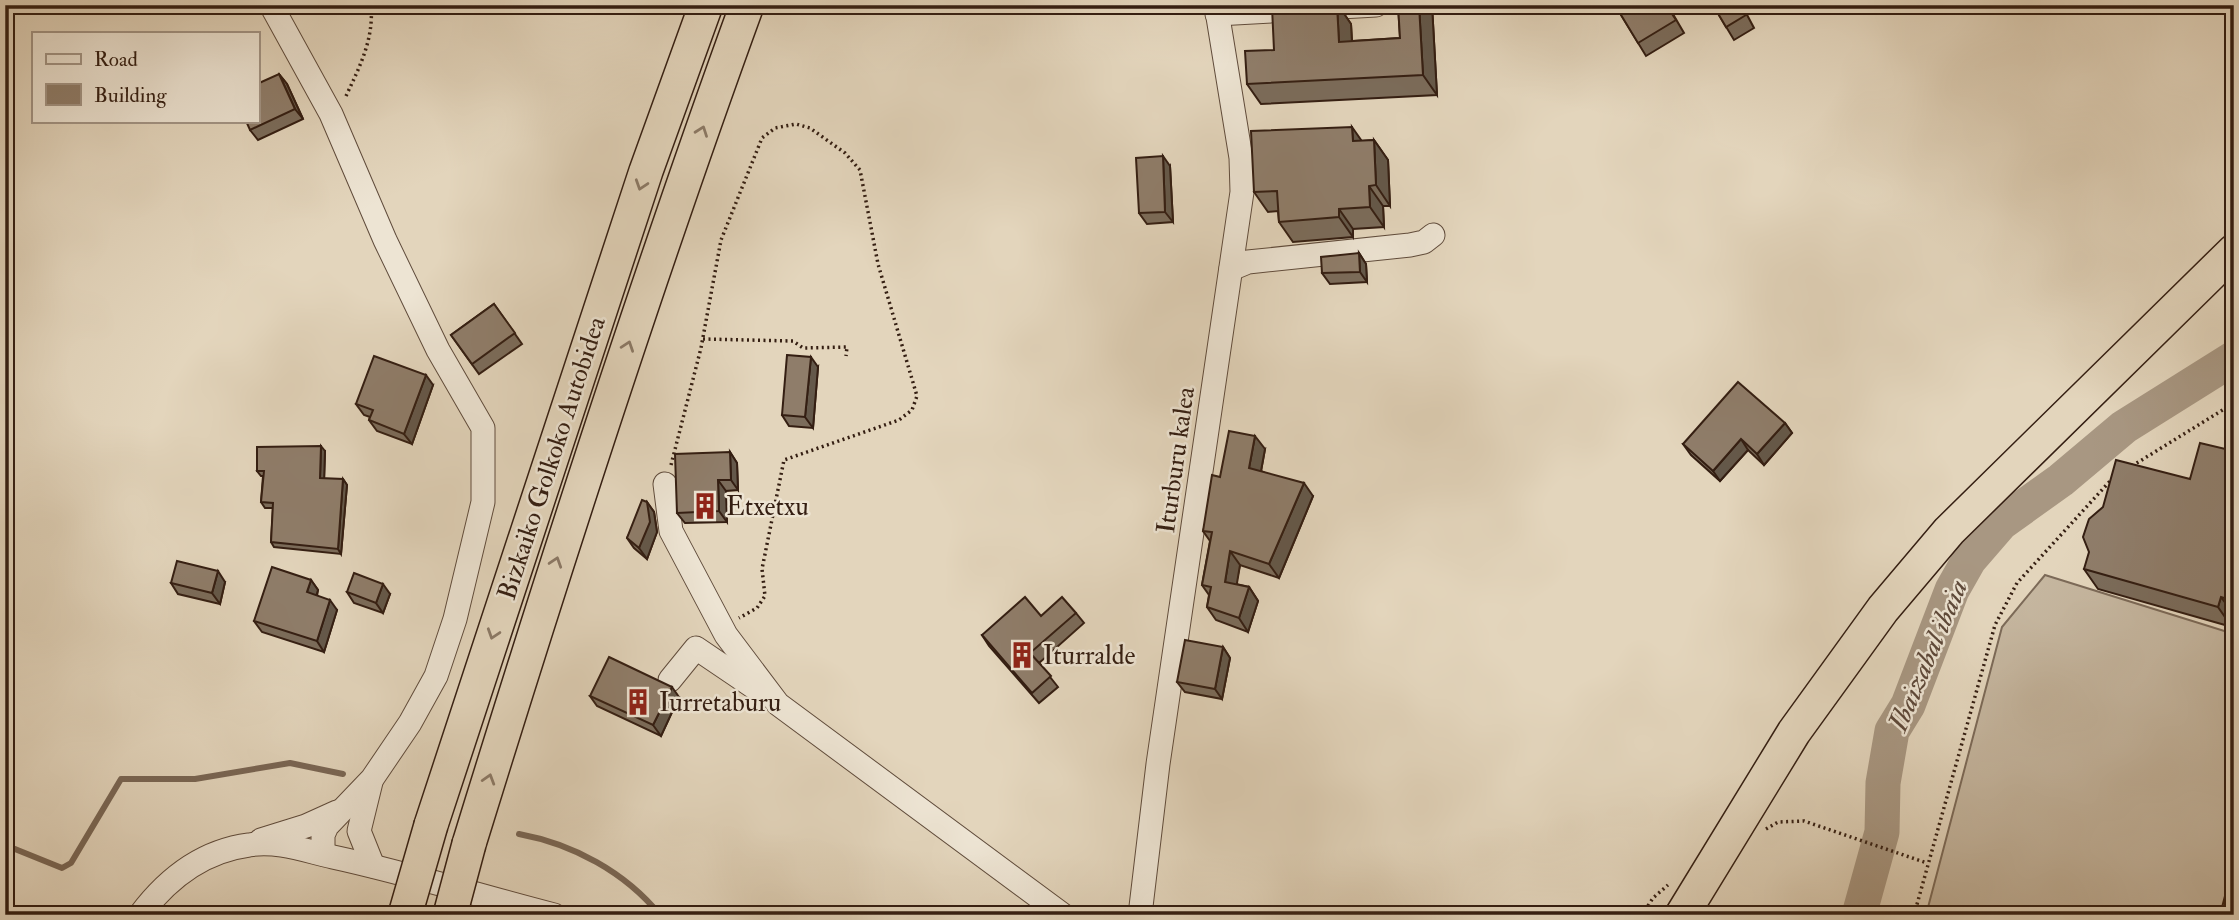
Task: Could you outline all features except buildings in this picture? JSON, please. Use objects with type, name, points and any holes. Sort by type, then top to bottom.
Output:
[{"type":"highway","name":"Bizkaiko Golkoko Autobidea","points":[[405,915],[431,825],[642,184],[706,5]]},
{"type":"highway","name":"Bizkaiko Golkoko Autobidea","points":[[450,915],[469,844],[557,557],[692,157],[747,5]]},
{"type":"highway","points":[[1682,915],[1794,732],[1883,609],[1949,531],[2234,251]]},
{"type":"street","points":[[271,5],[331,114],[385,240],[438,349],[483,428],[483,502],[455,619],[436,676],[410,723],[351,811],[323,835],[326,855]]},
{"type":"street","name":"Iturburu kalea","points":[[1140,915],[1158,764],[1242,192],[1241,158],[1217,10],[1376,5]]},
{"type":"street","points":[[1231,269],[1248,262],[1410,246],[1424,242],[1433,235]]},
{"type":"street","points":[[665,484],[671,531],[722,628],[778,704]]},
{"type":"street","points":[[670,680],[696,648],[778,704],[1063,915]]},
{"type":"street","points":[[140,915],[154,897],[184,869],[214,854],[351,811]]},
{"type":"street","points":[[351,811],[373,866]]},
{"type":"street","points":[[249,845],[277,844],[326,855],[554,915]]},
{"type":"path","points":[[331,114],[340,107],[363,61],[373,24],[371,5]]},
{"type":"path","points":[[665,484],[688,408],[721,240],[762,138],[775,128],[796,124],[810,128],[829,140],[860,170],[878,264],[917,396],[912,410],[899,420],[784,460],[762,569],[765,596],[757,608],[722,628]]},
{"type":"path","points":[[703,339],[793,341],[803,348],[847,347],[846,356]]},
{"type":"path","points":[[2127,469],[2234,403]]},
{"type":"path","points":[[1913,915],[1996,625],[2017,583],[2115,477]]},
{"type":"path","points":[[1763,831],[1778,822],[1793,820],[1826,828],[1927,863]]},
{"type":"shaded area","points":[[2045,575],[2234,634],[2234,915],[1926,915],[2002,627]]},
{"type":"waterway","name":"Ibaizabal ibaia","points":[[1859,915],[1882,832],[1883,783],[1892,731],[1908,705],[1952,590],[1969,560],[2001,523],[2061,480],[2124,427],[2234,358]]},
{"type":"waterway","points":[[5,845],[62,868],[71,863],[121,779],[195,779],[290,763],[343,774]]},
{"type":"waterway","points":[[519,834],[559,845],[597,862],[631,886],[660,915]]},
{"type":"place","name":"Etxetxu","points":[[705,506]]},
{"type":"place","name":"Iturralde","points":[[1022,655]]},
{"type":"place","name":"Iurretaburu","points":[[638,702]]}]
